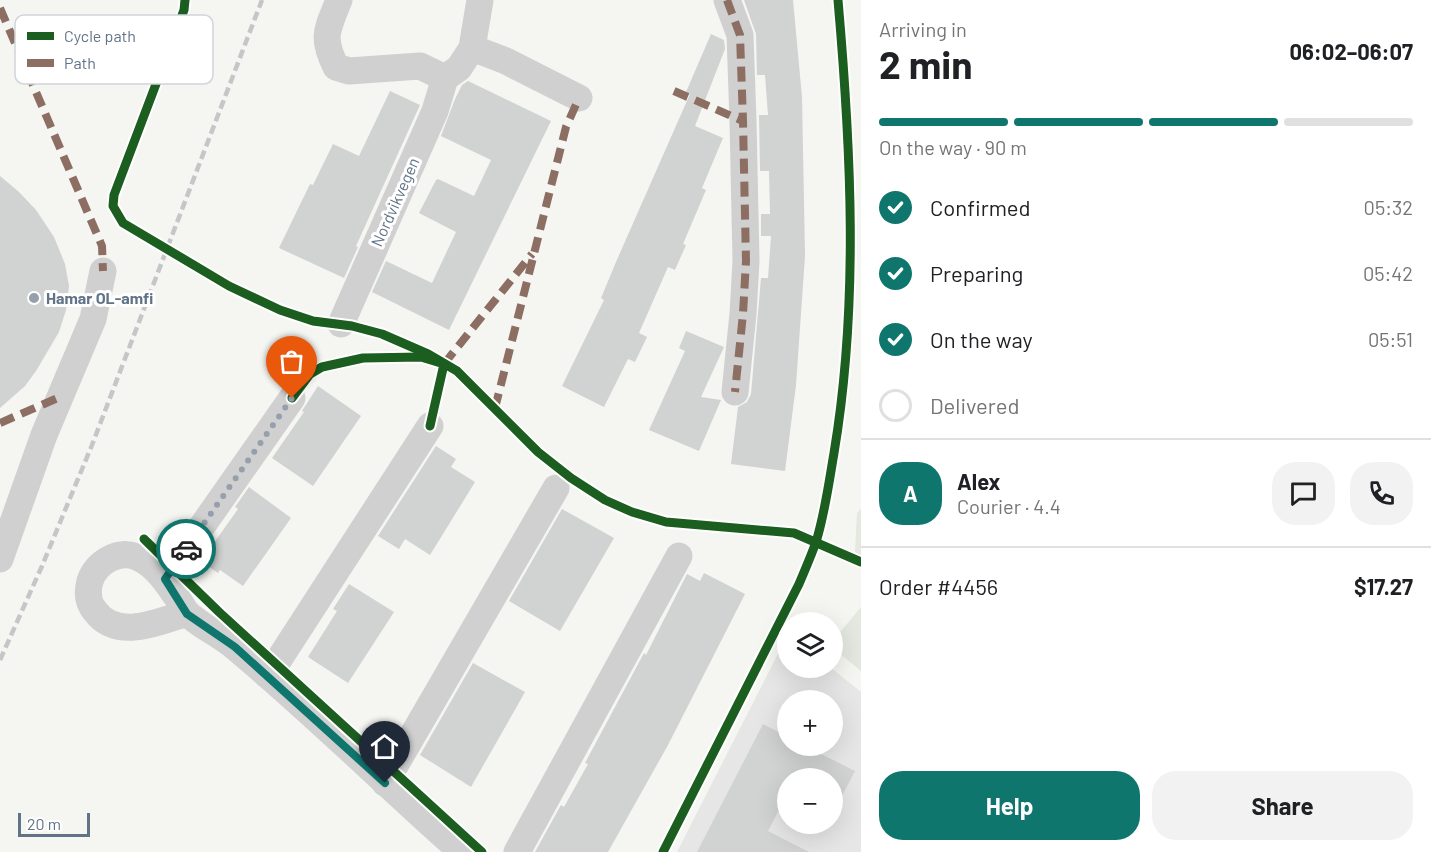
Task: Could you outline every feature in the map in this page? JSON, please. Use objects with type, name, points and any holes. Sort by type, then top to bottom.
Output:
[{"type":"street","points":[[339,0],[327,32],[328,50],[336,67],[349,71],[420,66],[445,78]]},
{"type":"street","name":"Nordvikvegen","points":[[340,324],[435,111],[445,78],[459,68],[472,48],[480,0]]},
{"type":"street","points":[[727,0],[740,35],[746,261],[735,392]]},
{"type":"street","points":[[472,48],[506,61],[579,98]]},
{"type":"street","points":[[0,559],[44,435],[93,319],[103,271]]},
{"type":"street","points":[[165,579],[292,398]]},
{"type":"street","points":[[267,675],[430,426]]},
{"type":"street","points":[[385,783],[556,488]]},
{"type":"street","points":[[187,614],[142,626],[116,627],[100,619],[91,606],[89,599],[91,578],[98,567],[109,559],[117,556],[134,556],[141,559],[165,579],[187,614],[235,647],[462,852]]},
{"type":"street","points":[[517,852],[679,556]]},
{"type":"shaded area","points":[[861,509],[861,563],[855,552],[857,513]]},
{"type":"shaded area","points":[[861,607],[861,671],[843,656],[843,629]]},
{"type":"shaded area","points":[[777,656],[777,678],[843,678],[861,692],[861,852],[677,852]]},
{"type":"building","points":[[744,0],[793,0],[802,97],[805,256],[796,385],[785,471],[731,464],[738,407],[747,402],[751,394],[761,278],[768,278],[771,236],[761,236],[761,214],[770,214],[769,171],[760,171],[759,115],[768,115],[765,75],[757,75],[756,34]]},
{"type":"building","points":[[711,34],[724,40],[725,49],[695,126],[723,138],[702,188],[706,190],[683,244],[686,245],[675,270],[668,267],[639,333],[647,337],[635,362],[628,359],[604,407],[562,386],[604,300],[601,298],[690,94],[686,92]]},
{"type":"building","points":[[468,81],[551,121],[449,330],[372,292],[386,261],[432,283],[456,232],[419,213],[438,179],[474,196],[491,160],[441,136],[455,99],[462,85]]},
{"type":"building","points":[[390,91],[420,105],[356,246],[358,247],[344,278],[279,248],[310,184],[313,185],[333,144],[359,156]]},
{"type":"building","name":"Hamar OL-amfi","points":[[0,176],[36,210],[54,237],[65,264],[69,286],[66,310],[59,332],[25,386],[0,408]]},
{"type":"building","points":[[686,331],[724,347],[701,397],[721,400],[699,451],[649,430],[685,351],[679,348]]},
{"type":"building","points":[[318,386],[361,416],[313,486],[272,458],[304,412],[302,411]]},
{"type":"building","points":[[436,446],[456,459],[451,467],[475,482],[430,555],[405,539],[399,549],[378,536]]},
{"type":"building","points":[[249,487],[291,518],[243,586],[220,570],[218,573],[201,561],[238,509],[235,507]]},
{"type":"building","points":[[562,509],[614,538],[560,631],[509,601]]},
{"type":"building","points":[[704,573],[745,594],[668,745],[608,852],[535,852],[561,805],[564,807],[588,764],[585,763],[644,653],[646,655],[687,574],[700,581]]},
{"type":"building","points":[[349,584],[394,612],[348,683],[308,657],[337,611],[333,609]]},
{"type":"building","points":[[473,663],[525,692],[471,787],[420,755]]},
{"type":"building","points":[[763,724],[777,731],[777,756],[825,756],[855,771],[843,794],[843,768],[777,768],[777,814],[768,831],[809,852],[697,852]]},
{"type":"railway","points":[[0,660],[92,445],[262,0]]},
{"type":"marked path","points":[[727,0],[740,35],[746,261],[735,392]]},
{"type":"marked path","points":[[0,8],[15,43]]},
{"type":"marked path","points":[[33,84],[102,246],[103,271]]},
{"type":"marked path","points":[[674,91],[743,121]]},
{"type":"marked path","points":[[495,408],[566,127],[579,98]]},
{"type":"marked path","points":[[444,364],[532,254]]},
{"type":"marked path","points":[[0,423],[60,397]]},
{"type":"cycle path","points":[[182,15],[185,0]]},
{"type":"cycle path","points":[[663,852],[799,584],[816,542],[824,509],[842,397],[850,283],[849,170],[838,0]]},
{"type":"cycle path","points":[[156,84],[114,195],[113,206],[123,223],[229,286],[280,310],[313,321],[352,326],[382,334],[428,354],[457,371],[538,452],[571,478],[605,500],[632,512],[666,522],[794,533],[861,562]]},
{"type":"cycle path","points":[[292,398],[310,374],[322,367],[363,358],[421,357],[444,364],[430,426]]},
{"type":"cycle path","points":[[144,539],[219,612],[482,852]]},
{"type":"way so far","points":[[186,549],[292,398]]},
{"type":"place","name":"Hamar OL-amfi","points":[[34,298]]},
{"type":"route","points":[[186,549],[165,579],[187,614],[235,647],[385,783]]}]
